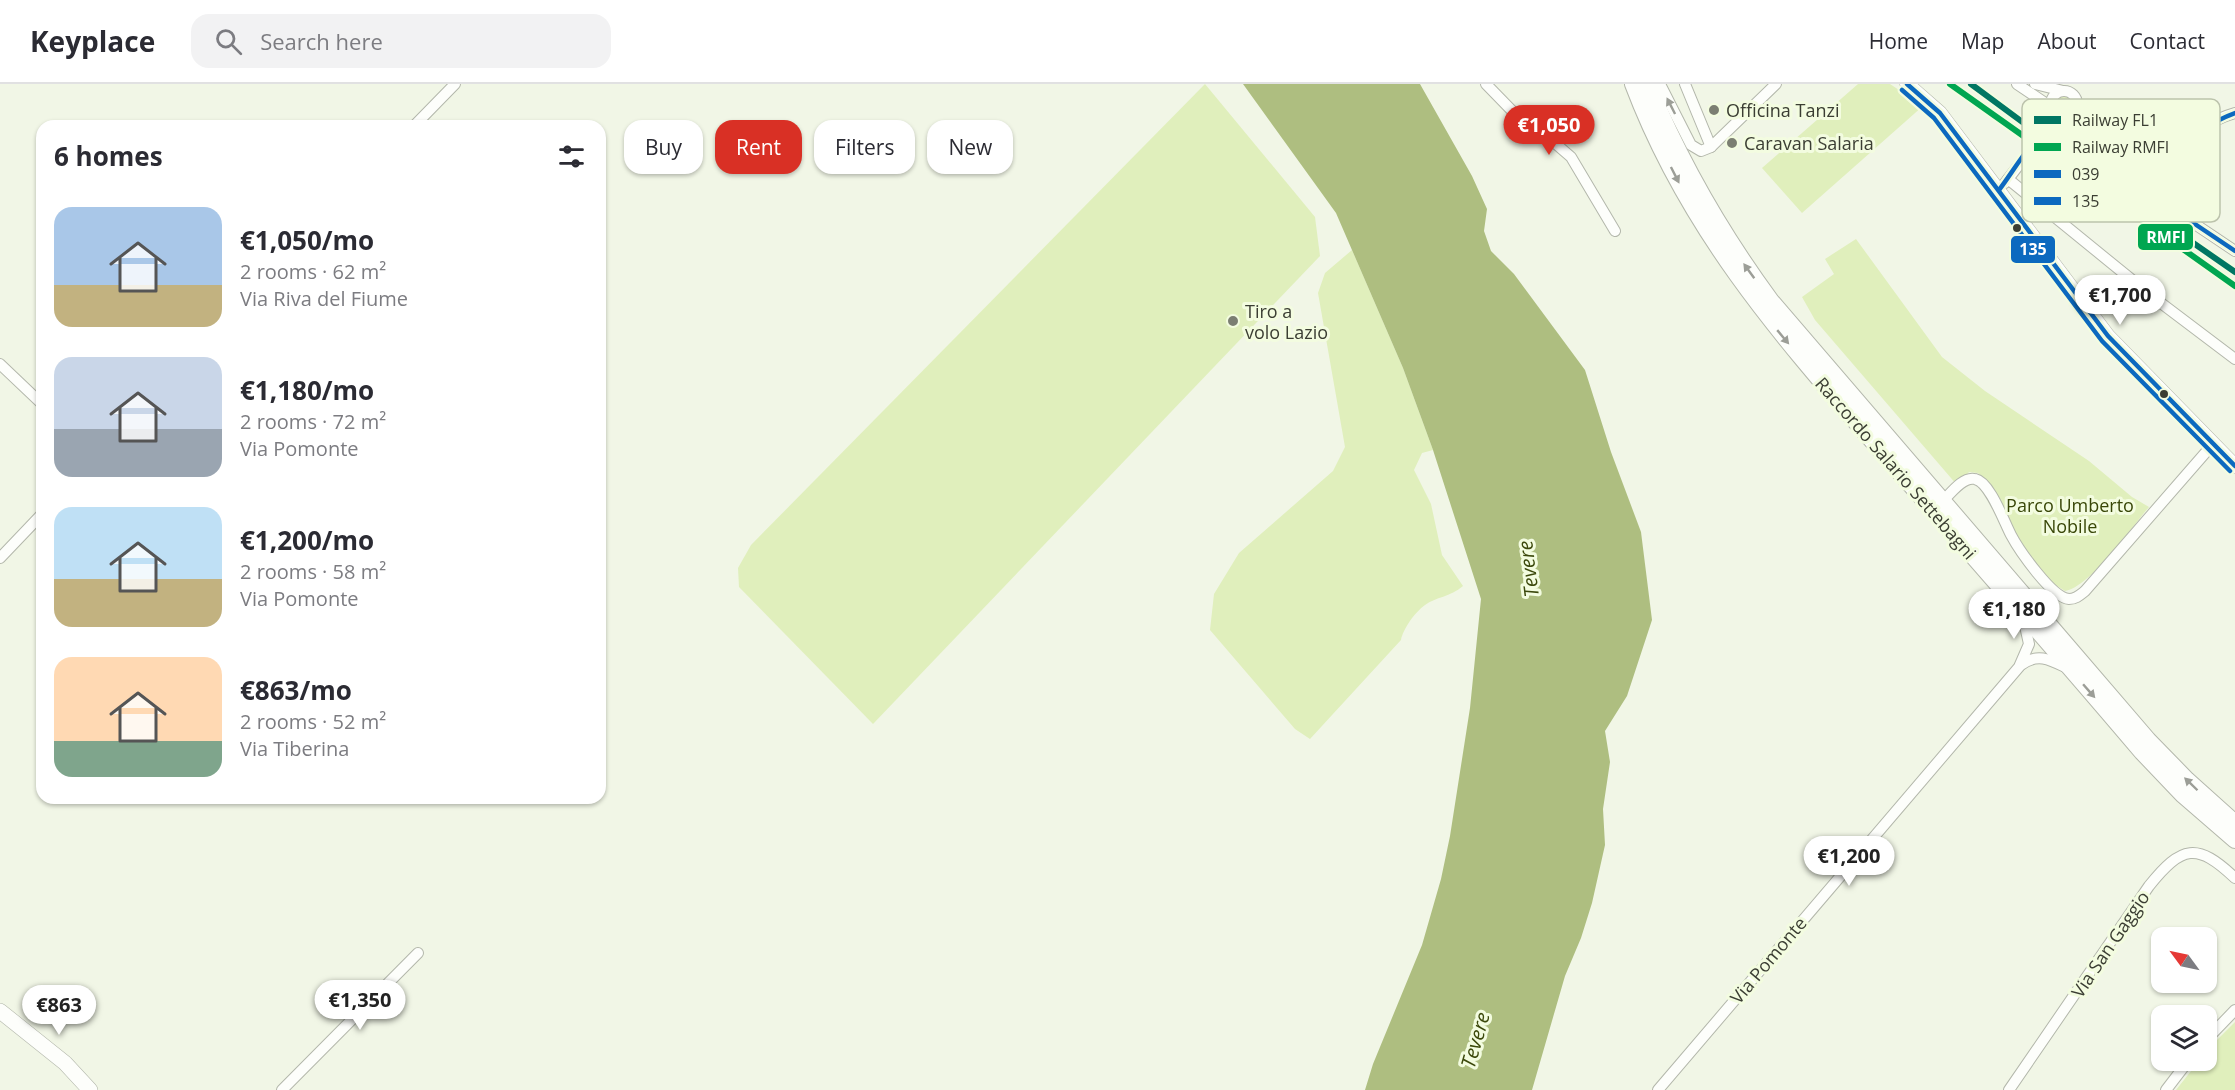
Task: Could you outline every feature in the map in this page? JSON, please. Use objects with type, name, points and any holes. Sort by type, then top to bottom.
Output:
[{"type":"main road","name":"Raccordo Salario Settebagni","points":[[1634,84],[1656,137],[1693,209],[1761,309],[2022,615],[2165,777],[2235,840]]},
{"type":"main road","name":"Raccordo Salario Settebagni","points":[[1647,84],[1666,129],[1702,198],[1746,267],[1798,334],[2154,747],[2194,787],[2235,823]]},
{"type":"main road","points":[[0,1011],[65,1063],[90,1090]]},
{"type":"street","points":[[420,120],[455,84]]},
{"type":"street","points":[[1486,84],[1522,121],[1557,144],[1571,157],[1615,231]]},
{"type":"street","points":[[1660,84],[1693,147],[1701,151],[1712,147],[1776,84]]},
{"type":"street","points":[[1685,84],[1712,147]]},
{"type":"street","points":[[1907,84],[1940,113],[2004,185],[2022,211]]},
{"type":"street","points":[[2018,84],[2039,99]]},
{"type":"street","points":[[2035,84],[2071,92],[2075,99]]},
{"type":"street","points":[[2056,99],[2055,94],[2063,91]]},
{"type":"street","points":[[2220,120],[2235,113]]},
{"type":"street","points":[[2004,185],[2022,161]]},
{"type":"street","points":[[2004,185],[2022,199]]},
{"type":"street","points":[[2029,222],[2108,336],[2235,466]]},
{"type":"street","points":[[2053,222],[2235,359]]},
{"type":"street","points":[[2192,222],[2235,251]]},
{"type":"street","points":[[0,364],[36,398]]},
{"type":"street","points":[[1942,502],[1966,480],[1974,478],[1980,481],[1990,493],[2013,538],[2044,579],[2058,594],[2067,599],[2073,599],[2085,591],[2213,444]]},
{"type":"street","points":[[0,558],[36,520]]},
{"type":"street","name":"Via Pomonte","points":[[1658,1090],[2019,667],[2029,644],[2022,615]]},
{"type":"street","points":[[2019,667],[2030,659],[2038,657],[2070,669]]},
{"type":"street","name":"Via San Gaggio","points":[[2009,1090],[2149,886],[2169,864],[2186,854],[2201,853],[2214,859],[2235,878]]},
{"type":"street","points":[[282,1090],[418,952]]},
{"type":"street","points":[[2217,1029],[2235,1010]]},
{"type":"street","points":[[2166,1090],[2181,1071]]},
{"type":"green space","points":[[1205,84],[1315,217],[1320,256],[873,724],[739,587],[738,568],[751,545]]},
{"type":"green space","points":[[1858,84],[1890,84],[1923,106],[1802,213],[1762,168]]},
{"type":"green space","name":"Parco Umberto Nobile","points":[[1856,239],[1942,357],[1985,391],[2089,461],[2132,497],[2149,507],[2098,568],[2075,587],[2065,591],[2048,580],[2017,536],[1999,497],[1978,473],[1969,472],[1957,485],[1815,320],[1802,297],[1834,274],[1825,259]]},
{"type":"green space","points":[[1352,250],[1403,368],[1433,450],[1422,453],[1414,470],[1431,504],[1442,555],[1463,586],[1429,602],[1417,612],[1401,640],[1310,739],[1295,729],[1210,630],[1214,594],[1239,553],[1333,471],[1345,447],[1318,293],[1325,273]]},
{"type":"green space","points":[[2235,1022],[2235,1090],[2176,1090],[2191,1071],[2217,1071],[2217,1040]]},
{"type":"water","name":"Tevere","points":[[1243,84],[1420,84],[1472,176],[1487,209],[1484,231],[1491,251],[1514,274],[1585,370],[1611,452],[1641,532],[1652,620],[1627,696],[1605,731],[1610,762],[1603,809],[1605,845],[1592,903],[1581,938],[1565,976],[1532,1090],[1365,1090],[1373,1064],[1422,945],[1441,879],[1470,708],[1481,599],[1433,450],[1403,368],[1336,213]]},
{"type":"rail line","name":"RMFI","points":[[1950,84],[2022,135]]},
{"type":"rail line","name":"FL1","points":[[1971,84],[2022,122]]},
{"type":"rail line","name":"RMFI","points":[[2145,222],[2235,286]]},
{"type":"rail line","name":"FL1","points":[[2163,222],[2235,272]]},
{"type":"transit line","name":"039","points":[[1907,84],[1940,113],[2022,222]]},
{"type":"transit line","name":"135","points":[[1902,90],[1934,118],[2102,341],[2230,471]]},
{"type":"transit line","name":"039","points":[[2220,119],[2235,113]]},
{"type":"transit line","name":"039","points":[[1999,190],[2022,158]]},
{"type":"transit line","name":"039","points":[[2022,222],[2108,336],[2235,466]]},
{"type":"transit line","name":"039","points":[[2192,222],[2235,251]]},
{"type":"place","name":"Officina Tanzi","points":[[1714,110]]},
{"type":"place","name":"Caravan Salaria","points":[[1732,143]]},
{"type":"place","name":"Tiro a volo Lazio","points":[[1233,321]]}]
